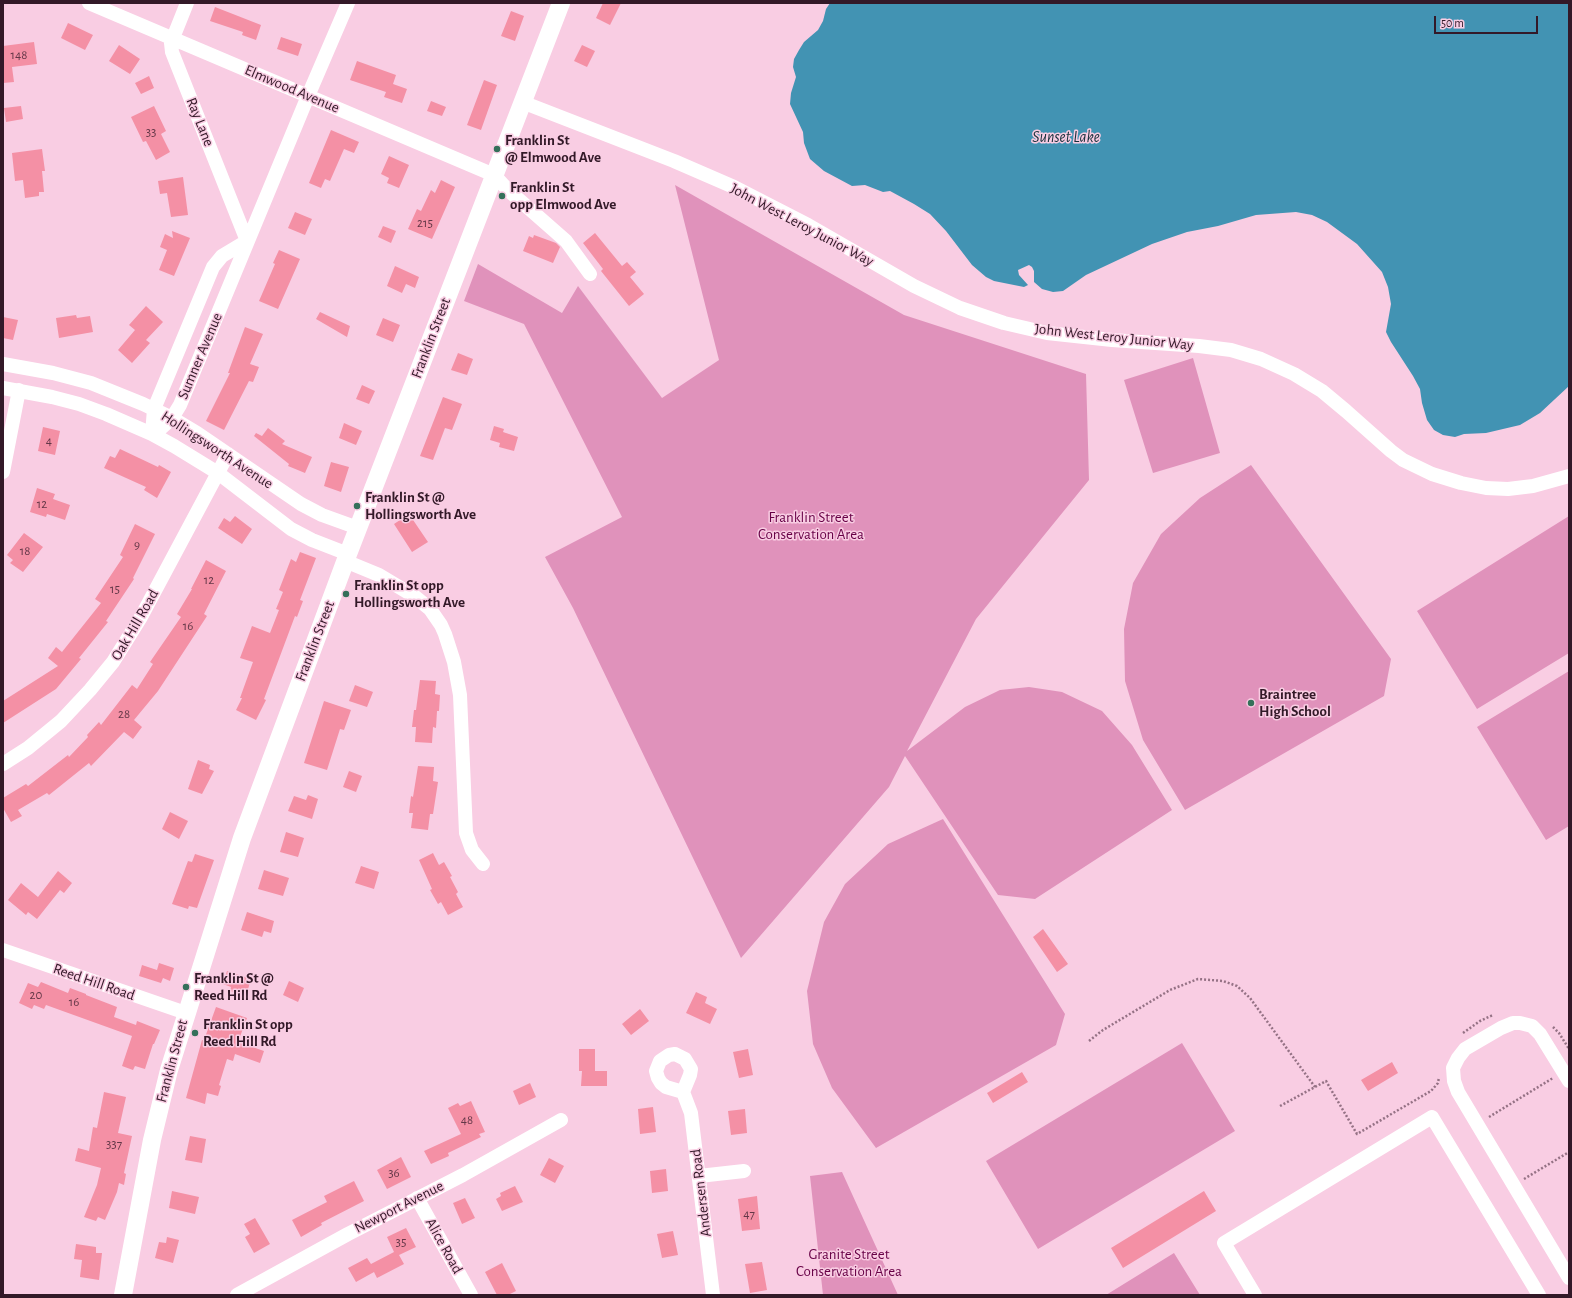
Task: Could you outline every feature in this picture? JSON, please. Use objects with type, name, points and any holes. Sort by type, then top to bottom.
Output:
[{"type":"main road","name":"Franklin Street","points":[[123,1295],[156,1122],[172,1058],[242,838],[358,528],[561,3]]},
{"type":"street","name":"Elmwood Avenue","points":[[89,3],[494,175]]},
{"type":"street","points":[[172,38],[187,3]]},
{"type":"street","name":"Sumner Avenue","points":[[152,434],[172,418],[183,398],[247,241],[348,3]]},
{"type":"street","name":"Ray Lane","points":[[172,38],[171,47],[174,56],[247,241]]},
{"type":"street","name":"John West Leroy Junior Way","points":[[522,102],[674,161],[734,187],[808,225],[914,286],[960,308],[1004,323],[1046,333],[1199,346],[1231,350],[1261,359],[1294,374],[1322,391],[1403,460],[1432,474],[1461,483],[1486,488],[1508,490],[1532,486],[1569,476]]},
{"type":"street","points":[[494,175],[522,203],[566,241],[590,274]]},
{"type":"street","name":"Sumner Avenue","points":[[152,434],[154,409],[213,267],[222,256],[247,241]]},
{"type":"street","points":[[3,382],[4,364]]},
{"type":"street","name":"Hollingsworth Avenue","points":[[4,364],[53,373],[91,383],[154,409],[197,433],[301,504],[322,515],[358,528]]},
{"type":"street","name":"Hollingsworth Avenue","points":[[3,388],[20,390],[79,404],[112,416],[152,434],[218,473],[291,529],[379,575],[414,596],[430,609],[441,625],[454,662],[460,695],[466,833],[472,850],[483,864]]},
{"type":"street","points":[[3,472],[20,390]]},
{"type":"street","name":"Oak Hill Road","points":[[3,764],[28,748],[61,720],[90,690],[113,662],[141,617],[228,454]]},
{"type":"street","name":"Reed Hill Road","points":[[3,950],[186,1013]]},
{"type":"street","points":[[1567,1276],[1458,1092],[1454,1081],[1453,1068],[1458,1058],[1466,1049],[1501,1028],[1513,1023],[1520,1023],[1532,1026],[1540,1034],[1569,1081]]},
{"type":"street","name":"Andersen Road","points":[[683,1092],[691,1113],[713,1295]]},
{"type":"street","points":[[1255,1295],[1224,1243],[1432,1117],[1539,1295]]},
{"type":"street","name":"Newport Avenue","points":[[237,1295],[417,1198],[463,1175],[562,1120]]},
{"type":"street","points":[[699,1176],[744,1171]]},
{"type":"street","name":"Alice Road","points":[[417,1198],[471,1295]]},
{"type":"street","points":[[1567,1276],[1565,1265],[1569,1256]]},
{"type":"path","points":[[1089,1041],[1103,1030],[1170,990],[1198,979],[1223,981],[1236,986],[1250,998],[1315,1087]]},
{"type":"path","points":[[1462,1034],[1480,1021],[1500,1012]]},
{"type":"path","points":[[1550,1025],[1559,1033],[1569,1049]]},
{"type":"path","points":[[1280,1106],[1326,1082],[1357,1134],[1431,1091],[1438,1083],[1440,1070]]},
{"type":"path","points":[[1485,1120],[1555,1076]]},
{"type":"path","points":[[1524,1179],[1569,1152]]},
{"type":"green space","name":"Franklin Street Conservation Area","points":[[675,185],[904,315],[1086,374],[1089,480],[976,619],[907,751],[965,707],[1000,690],[1029,687],[1062,692],[1102,711],[1132,745],[1172,810],[1035,899],[998,895],[905,756],[889,787],[741,958],[573,608],[545,557],[622,517],[524,324],[464,301],[478,264],[562,313],[578,286],[662,398],[719,360]]},
{"type":"green space","points":[[1193,358],[1220,453],[1153,473],[1124,380]]},
{"type":"green space","points":[[1251,465],[1391,659],[1384,696],[1185,810],[1143,740],[1125,681],[1124,629],[1133,583],[1161,534],[1200,498]]},
{"type":"green space","points":[[1569,516],[1569,653],[1477,709],[1417,611]]},
{"type":"green space","points":[[1569,671],[1569,826],[1546,840],[1477,727]]},
{"type":"green space","points":[[943,819],[1065,1014],[1056,1045],[876,1148],[832,1088],[813,1044],[807,991],[824,922],[845,884],[888,844]]},
{"type":"green space","points":[[1182,1043],[1235,1131],[1038,1249],[986,1161]]},
{"type":"green space","name":"Granite Street Conservation Area","points":[[842,1172],[898,1295],[823,1295],[810,1176]]},
{"type":"green space","points":[[1174,1253],[1200,1295],[1106,1295]]},
{"type":"water","name":"Sunset Lake","points":[[830,3],[1569,3],[1569,386],[1540,413],[1520,425],[1486,433],[1464,434],[1455,437],[1443,435],[1434,430],[1427,420],[1420,389],[1386,332],[1391,304],[1388,287],[1382,272],[1357,244],[1327,222],[1312,215],[1296,212],[1256,215],[1218,226],[1187,232],[1152,244],[1086,275],[1063,291],[1053,292],[1042,289],[1034,282],[1034,271],[1029,265],[1018,270],[1019,275],[1028,285],[1024,287],[994,281],[986,277],[972,265],[946,231],[930,214],[890,191],[883,192],[865,185],[852,186],[824,171],[810,159],[804,143],[803,132],[790,104],[791,93],[796,77],[793,67],[794,59],[804,42],[818,30],[823,21],[826,9]]},
{"type":"building","points":[[603,3],[621,3],[610,25],[596,18]]},
{"type":"building","points":[[215,7],[261,25],[256,40],[242,35],[243,32],[210,21]]},
{"type":"building","points":[[511,11],[524,16],[515,41],[501,36]]},
{"type":"building","points":[[68,23],[93,35],[85,50],[61,38]]},
{"type":"building","points":[[281,37],[302,44],[298,56],[277,49]]},
{"type":"building","points":[[34,42],[37,64],[12,67],[14,82],[3,83],[3,46]]},
{"type":"building","points":[[119,45],[140,59],[130,74],[109,61]]},
{"type":"building","points":[[582,45],[595,51],[587,67],[574,61]]},
{"type":"building","points":[[357,61],[396,75],[393,84],[407,89],[402,103],[384,97],[386,92],[350,80]]},
{"type":"building","points":[[149,76],[154,88],[141,94],[135,83]]},
{"type":"building","points":[[484,80],[497,85],[481,130],[467,125]]},
{"type":"building","points":[[431,101],[446,107],[442,116],[427,111]]},
{"type":"building","points":[[21,106],[23,119],[6,122],[4,108]]},
{"type":"building","points":[[154,106],[166,131],[161,134],[170,152],[156,160],[146,141],[143,142],[131,117]]},
{"type":"building","points":[[331,130],[359,142],[354,153],[344,149],[330,181],[325,179],[321,188],[309,183]]},
{"type":"building","points":[[42,149],[45,171],[42,171],[44,192],[39,192],[39,196],[25,198],[23,180],[15,181],[12,153]]},
{"type":"building","points":[[389,156],[409,165],[399,188],[387,183],[389,178],[381,174]]},
{"type":"building","points":[[183,177],[188,215],[171,217],[167,193],[160,194],[158,181]]},
{"type":"building","points":[[441,180],[455,187],[432,239],[408,229],[417,209],[421,211],[431,190],[435,193]]},
{"type":"building","points":[[295,212],[312,219],[305,235],[288,228]]},
{"type":"building","points":[[383,226],[396,231],[391,243],[378,237]]},
{"type":"building","points":[[172,231],[190,238],[174,276],[159,270],[167,250],[160,247],[165,234],[173,238]]},
{"type":"building","points":[[595,233],[622,266],[627,262],[636,272],[630,277],[644,294],[629,306],[601,271],[603,269],[583,243]]},
{"type":"building","points":[[534,235],[556,243],[560,247],[553,263],[523,251],[529,236],[533,238]]},
{"type":"building","points":[[279,250],[300,259],[278,309],[259,301],[275,264],[273,263]]},
{"type":"building","points":[[395,266],[419,277],[415,288],[406,284],[402,293],[387,286]]},
{"type":"building","points":[[146,306],[163,322],[146,340],[150,343],[132,363],[118,350],[135,330],[129,325]]},
{"type":"building","points":[[320,312],[350,326],[347,337],[316,319]]},
{"type":"building","points":[[76,315],[77,318],[90,316],[93,332],[59,338],[56,318]]},
{"type":"building","points":[[3,317],[18,320],[13,340],[3,338]]},
{"type":"building","points":[[383,318],[400,325],[393,342],[376,335]]},
{"type":"building","points":[[245,327],[263,334],[250,364],[259,367],[253,382],[249,381],[224,430],[206,421],[230,373],[228,373]]},
{"type":"building","points":[[458,353],[473,359],[467,375],[451,370]]},
{"type":"building","points":[[362,385],[375,391],[369,404],[356,399]]},
{"type":"building","points":[[443,397],[462,404],[452,430],[445,428],[433,460],[420,456]]},
{"type":"building","points":[[344,423],[362,431],[356,445],[339,438]]},
{"type":"building","points":[[494,426],[504,429],[503,432],[518,437],[514,451],[499,447],[500,443],[490,440]]},
{"type":"building","points":[[43,427],[60,431],[55,455],[38,451]]},
{"type":"building","points":[[268,428],[285,441],[282,444],[312,457],[305,473],[288,466],[289,464],[254,436],[256,433],[262,436]]},
{"type":"building","points":[[120,449],[158,467],[159,465],[171,472],[157,498],[144,490],[146,487],[104,468],[110,456],[115,458]]},
{"type":"building","points":[[331,462],[349,467],[341,492],[324,486]]},
{"type":"building","points":[[37,488],[55,494],[53,499],[70,505],[65,520],[47,514],[46,517],[30,512]]},
{"type":"building","points":[[409,514],[428,542],[412,552],[394,524]]},
{"type":"building","points":[[235,516],[252,529],[242,544],[218,528],[224,518],[230,522]]},
{"type":"building","points":[[135,524],[155,534],[133,578],[134,579],[106,621],[108,622],[79,658],[81,659],[56,689],[3,723],[3,701],[58,666],[48,658],[56,647],[62,652],[101,603],[95,599],[123,557],[120,555]]},
{"type":"building","points":[[24,533],[43,547],[23,572],[10,563],[13,560],[7,555]]},
{"type":"building","points":[[300,552],[316,558],[300,600],[303,601],[297,617],[295,616],[264,699],[266,700],[256,720],[236,710],[242,698],[240,698],[253,662],[240,658],[252,626],[270,633],[279,610],[276,609],[283,592],[279,590],[291,559],[296,562]]},
{"type":"building","points":[[206,560],[226,571],[204,614],[207,616],[158,691],[134,720],[142,727],[133,739],[124,732],[91,766],[89,763],[49,795],[47,793],[18,810],[22,816],[11,822],[3,808],[3,798],[26,784],[28,786],[68,755],[69,757],[88,737],[87,735],[99,722],[101,725],[132,685],[137,689],[153,664],[150,662],[181,617],[177,614],[192,589]]},
{"type":"building","points":[[420,680],[436,681],[435,694],[440,695],[436,728],[433,727],[432,743],[415,742],[416,727],[412,727]]},
{"type":"building","points":[[355,685],[373,692],[367,707],[349,701]]},
{"type":"building","points":[[324,701],[351,710],[344,730],[340,729],[327,770],[304,763]]},
{"type":"building","points":[[198,760],[210,765],[209,769],[214,771],[202,794],[188,789]]},
{"type":"building","points":[[418,766],[434,767],[433,781],[438,782],[433,814],[430,814],[428,830],[411,828],[413,813],[409,813],[411,796],[413,797]]},
{"type":"building","points":[[349,771],[362,776],[356,792],[343,787]]},
{"type":"building","points":[[308,795],[318,799],[312,819],[288,811],[294,796],[306,800]]},
{"type":"building","points":[[170,812],[188,821],[179,839],[162,829]]},
{"type":"building","points":[[286,832],[304,838],[298,857],[280,852]]},
{"type":"building","points":[[433,853],[439,865],[444,862],[452,876],[450,877],[458,892],[456,894],[463,907],[448,915],[441,902],[438,904],[430,890],[432,889],[419,860]]},
{"type":"building","points":[[195,854],[214,860],[197,908],[189,906],[188,909],[172,904],[188,861],[192,862]]},
{"type":"building","points":[[361,866],[379,872],[374,889],[355,883]]},
{"type":"building","points":[[264,870],[289,878],[283,896],[258,889]]},
{"type":"building","points":[[58,871],[72,883],[64,893],[60,890],[37,919],[28,912],[26,915],[8,900],[21,883],[38,897]]},
{"type":"building","points":[[247,912],[274,921],[271,933],[264,931],[262,937],[241,930]]},
{"type":"building","points":[[1043,929],[1068,964],[1057,972],[1033,937]]},
{"type":"building","points":[[159,963],[174,968],[170,981],[163,978],[161,983],[139,976],[142,965],[157,970]]},
{"type":"building","points":[[227,971],[251,979],[246,996],[230,991],[231,987],[223,984]]},
{"type":"building","points":[[289,981],[304,988],[298,1002],[283,995]]},
{"type":"building","points":[[41,982],[68,993],[70,988],[86,994],[117,1007],[114,1017],[136,1025],[137,1021],[160,1030],[153,1044],[145,1069],[135,1066],[133,1070],[122,1066],[132,1036],[46,1005],[44,1009],[34,1005],[32,1009],[19,1003],[28,983],[38,987]]},
{"type":"building","points":[[696,992],[707,997],[705,1003],[717,1009],[710,1024],[686,1013]]},
{"type":"building","points":[[216,1007],[247,1018],[238,1042],[264,1051],[260,1063],[235,1054],[233,1061],[227,1059],[219,1085],[221,1086],[218,1096],[207,1093],[205,1104],[186,1098],[202,1040],[204,1040]]},
{"type":"building","points":[[640,1009],[649,1021],[631,1035],[622,1024]]},
{"type":"building","points":[[579,1049],[595,1049],[595,1071],[607,1071],[607,1086],[581,1086],[582,1071],[579,1071]]},
{"type":"building","points":[[748,1049],[753,1075],[739,1078],[733,1052]]},
{"type":"building","points":[[1392,1062],[1398,1073],[1368,1091],[1361,1080]]},
{"type":"building","points":[[1022,1072],[1028,1082],[993,1103],[987,1093]]},
{"type":"building","points":[[530,1083],[536,1097],[519,1105],[513,1091]]},
{"type":"building","points":[[104,1092],[126,1097],[118,1133],[132,1136],[124,1173],[126,1174],[124,1185],[119,1183],[117,1192],[105,1220],[98,1217],[96,1221],[84,1217],[97,1185],[101,1168],[75,1161],[78,1148],[89,1151],[93,1127],[97,1128]]},
{"type":"building","points":[[471,1101],[485,1132],[479,1134],[481,1137],[448,1153],[449,1156],[431,1164],[424,1151],[461,1134],[448,1108],[458,1103],[460,1106]]},
{"type":"building","points":[[653,1107],[656,1132],[640,1134],[638,1109]]},
{"type":"building","points":[[745,1109],[747,1133],[731,1135],[728,1111]]},
{"type":"building","points":[[190,1136],[206,1139],[202,1163],[185,1160]]},
{"type":"building","points":[[401,1157],[411,1177],[387,1189],[377,1170]]},
{"type":"building","points":[[549,1158],[564,1166],[555,1183],[540,1175]]},
{"type":"building","points":[[666,1169],[668,1191],[652,1193],[650,1171]]},
{"type":"building","points":[[354,1181],[364,1201],[321,1223],[322,1225],[301,1237],[292,1220],[327,1202],[324,1196]]},
{"type":"building","points":[[515,1186],[523,1202],[502,1211],[496,1199],[501,1196],[500,1193]]},
{"type":"building","points":[[172,1191],[199,1197],[195,1214],[169,1208]]},
{"type":"building","points":[[1204,1191],[1216,1211],[1123,1268],[1111,1248]]},
{"type":"building","points":[[757,1196],[760,1229],[742,1231],[738,1199]]},
{"type":"building","points":[[465,1198],[475,1218],[462,1224],[453,1203]]},
{"type":"building","points":[[255,1218],[270,1244],[254,1253],[245,1237],[250,1234],[244,1224]]},
{"type":"building","points":[[406,1228],[416,1247],[399,1255],[404,1264],[377,1278],[374,1272],[356,1282],[348,1268],[367,1258],[371,1264],[394,1252],[387,1237]]},
{"type":"building","points":[[673,1231],[678,1255],[662,1258],[657,1234]]},
{"type":"building","points":[[167,1237],[179,1240],[173,1263],[155,1258],[159,1242],[166,1243]]},
{"type":"building","points":[[76,1244],[96,1247],[96,1253],[102,1253],[99,1280],[80,1277],[82,1260],[74,1259]]},
{"type":"building","points":[[762,1262],[767,1290],[750,1293],[745,1264]]},
{"type":"building","points":[[502,1263],[516,1291],[508,1295],[497,1295],[485,1272]]},
{"type":"place","name":"Franklin St @ Elmwood Ave","points":[[497,149]]},
{"type":"place","name":"Franklin St opp Elmwood Ave","points":[[502,196]]},
{"type":"place","name":"Franklin St @ Hollingsworth Ave","points":[[357,506]]},
{"type":"place","name":"Franklin St opp Hollingsworth Ave","points":[[346,594]]},
{"type":"place","name":"Braintree High School","points":[[1251,703]]},
{"type":"place","name":"Franklin St @ Reed Hill Rd","points":[[186,987]]},
{"type":"place","name":"Franklin St opp Reed Hill Rd","points":[[195,1033]]}]
